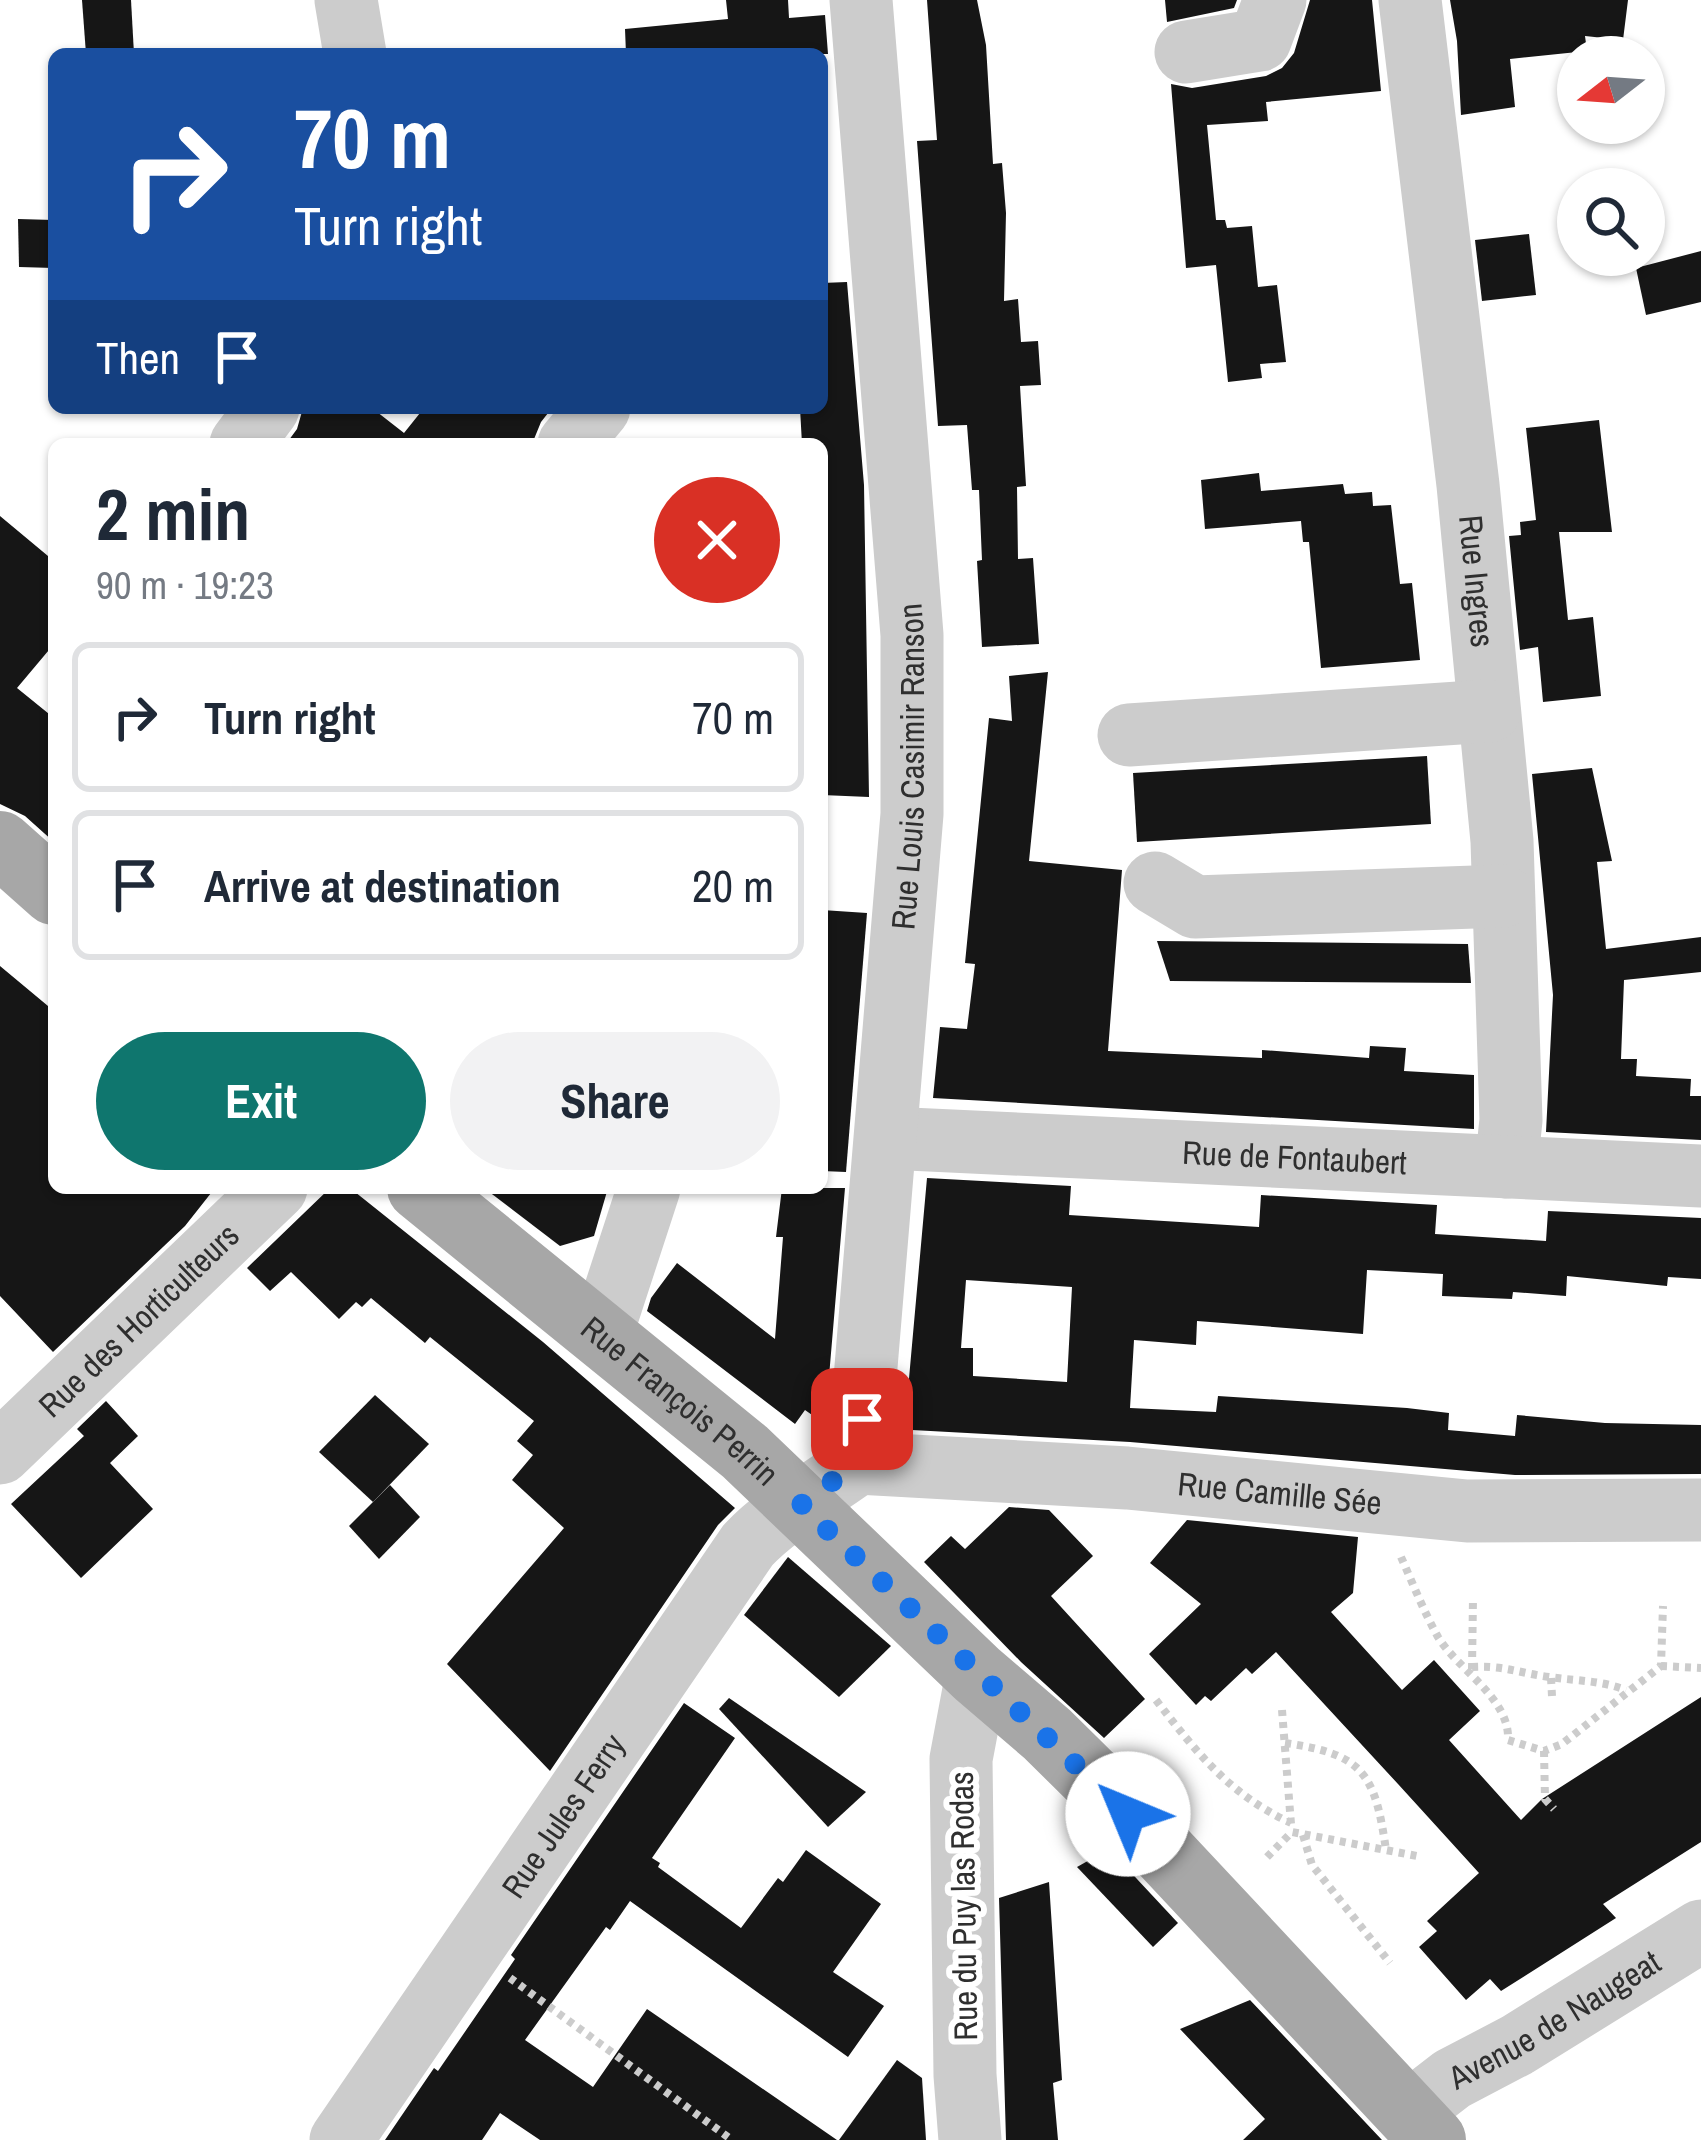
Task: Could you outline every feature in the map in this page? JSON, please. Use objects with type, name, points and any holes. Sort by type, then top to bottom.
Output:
[{"type":"main road","points":[[0,844],[48,887]]},
{"type":"main road","name":"Rue François Perrin","points":[[428,1194],[745,1452],[977,1674],[1047,1734],[1421,2127]]},
{"type":"street","points":[[346,0],[354,48]]},
{"type":"street","name":"Rue Louis Casimir Ranson","points":[[858,1462],[912,814],[912,635],[861,0]]},
{"type":"street","points":[[1186,52],[1260,40],[1275,0]]},
{"type":"street","name":"Rue Ingres","points":[[1410,0],[1468,484],[1489,711],[1503,896],[1511,1120],[1506,1167]]},
{"type":"street","points":[[574,438],[594,414]]},
{"type":"street","points":[[1129,735],[1489,711]]},
{"type":"street","points":[[1155,883],[1195,907],[1503,896]]},
{"type":"street","name":"Rue de Fontaubert","points":[[887,1138],[1701,1176]]},
{"type":"street","name":"Rue des Horticulteurs","points":[[0,1453],[270,1194]]},
{"type":"street","points":[[602,1332],[647,1194]]},
{"type":"street","points":[[801,1505],[858,1462]]},
{"type":"street","name":"Rue Camille Sée","points":[[858,1462],[1127,1478],[1521,1514],[1701,1510]]},
{"type":"street","name":"Rue Jules Ferry","points":[[340,2140],[748,1545],[770,1522],[801,1505]]},
{"type":"street","name":"Rue du Puy las Rodas","points":[[970,2140],[960,1872],[961,1759],[977,1674]]},
{"type":"street","name":"Avenue de Naugeat","points":[[1421,2127],[1452,2079],[1517,2045],[1701,1931]]},
{"type":"path","points":[[1376,1501],[1440,1641],[1472,1671],[1508,1728],[1508,1740],[1544,1751],[1562,1744],[1661,1666],[1701,1668]]},
{"type":"path","points":[[1472,1671],[1473,1598]]},
{"type":"path","points":[[1661,1666],[1663,1606]]},
{"type":"path","points":[[1472,1671],[1502,1665],[1551,1678],[1595,1678],[1626,1690]]},
{"type":"path","points":[[1551,1678],[1552,1696]]},
{"type":"path","points":[[1156,1700],[1234,1791],[1295,1830],[1417,1856]]},
{"type":"path","points":[[1282,1709],[1295,1830],[1312,1864],[1390,1963]]},
{"type":"path","points":[[1285,1743],[1328,1749],[1358,1768],[1372,1788],[1386,1850]]},
{"type":"path","points":[[1544,1751],[1545,1798],[1554,1809]]},
{"type":"path","points":[[1267,1857],[1295,1830]]},
{"type":"path","points":[[492,1965],[732,2140]]},
{"type":"building","points":[[82,0],[131,0],[134,48],[86,48]]},
{"type":"building","points":[[726,0],[788,0],[789,18],[825,15],[828,48],[626,48],[625,29],[728,19]]},
{"type":"building","points":[[927,0],[977,0],[986,45],[993,164],[1002,163],[1004,301],[1018,299],[1021,342],[1038,341],[1041,385],[1020,386],[1026,486],[1017,487],[1018,559],[1033,558],[1039,644],[982,647],[979,490],[972,490],[967,425],[938,426],[917,141],[937,140]]},
{"type":"building","points":[[1165,0],[1237,0],[1234,8],[1167,22]]},
{"type":"building","points":[[1310,0],[1372,0],[1381,91],[1266,102],[1268,121],[1207,125],[1216,220],[1225,220],[1227,228],[1252,226],[1258,287],[1277,285],[1286,362],[1260,364],[1262,378],[1228,382],[1216,265],[1186,268],[1171,84],[1192,88],[1266,76],[1282,68],[1294,53]]},
{"type":"building","points":[[1450,0],[1628,0],[1624,36],[1557,36],[1557,54],[1510,59],[1515,107],[1461,115]]},
{"type":"building","points":[[18,219],[48,220],[48,268],[19,267]]},
{"type":"building","points":[[1529,234],[1536,295],[1482,301],[1475,240]]},
{"type":"building","points":[[1701,251],[1701,302],[1646,315],[1638,276],[1665,276],[1665,260]]},
{"type":"building","points":[[847,282],[864,485],[869,797],[828,795],[828,438],[802,438],[800,414],[828,414],[828,283]]},
{"type":"building","points":[[301,414],[380,414],[404,433],[419,414],[547,414],[534,438],[290,438]]},
{"type":"building","points":[[1599,420],[1612,532],[1559,532],[1568,620],[1593,617],[1601,696],[1543,702],[1538,647],[1520,650],[1509,536],[1521,535],[1520,522],[1536,520],[1526,428]]},
{"type":"building","points":[[1259,473],[1261,491],[1343,484],[1345,494],[1372,492],[1373,506],[1391,505],[1400,584],[1412,583],[1420,660],[1321,668],[1309,542],[1303,542],[1301,521],[1205,529],[1201,480]]},
{"type":"building","points":[[0,516],[48,556],[48,651],[17,688],[48,713],[48,837],[25,816],[0,804]]},
{"type":"building","points":[[1048,672],[1029,861],[1122,870],[1108,1051],[1262,1058],[1262,1050],[1369,1058],[1370,1046],[1406,1048],[1404,1071],[1474,1075],[1474,1129],[933,1098],[940,1027],[967,1029],[975,964],[965,963],[989,718],[1012,721],[1009,676]]},
{"type":"building","points":[[1427,756],[1431,824],[1137,842],[1133,773]]},
{"type":"building","points":[[1592,768],[1612,861],[1597,862],[1606,949],[1701,937],[1701,972],[1624,980],[1621,1059],[1637,1059],[1636,1076],[1691,1079],[1690,1096],[1701,1096],[1701,1140],[1546,1132],[1553,995],[1532,774]]},
{"type":"building","points":[[828,910],[867,913],[846,1172],[828,1171]]},
{"type":"building","points":[[1157,941],[1468,944],[1471,983],[1170,981]]},
{"type":"building","points":[[0,966],[48,1006],[48,1194],[210,1194],[185,1226],[53,1352],[0,1296]]},
{"type":"building","points":[[927,1178],[1071,1186],[1069,1215],[1259,1227],[1261,1195],[1437,1205],[1435,1234],[1546,1241],[1548,1211],[1701,1218],[1701,1279],[1668,1277],[1667,1286],[1567,1276],[1566,1296],[1513,1292],[1512,1299],[1442,1296],[1443,1274],[1367,1270],[1363,1334],[1197,1321],[1196,1345],[1134,1340],[1130,1408],[1216,1412],[1218,1396],[1407,1408],[1449,1413],[1448,1430],[1515,1436],[1517,1415],[1701,1425],[1701,1474],[1515,1475],[1130,1442],[912,1430],[905,1423]],"holes":[[[966,1280],[1072,1287],[1067,1382],[973,1376],[973,1348],[961,1348]]]},
{"type":"building","points":[[828,1188],[845,1188],[825,1424],[805,1410],[795,1424],[647,1311],[677,1263],[775,1339],[783,1237],[776,1237],[781,1194],[828,1194]]},
{"type":"building","points":[[324,1194],[358,1194],[543,1342],[735,1508],[718,1525],[550,1771],[447,1664],[564,1528],[512,1480],[533,1455],[517,1441],[534,1421],[430,1337],[425,1343],[371,1298],[362,1307],[356,1302],[339,1319],[291,1272],[270,1291],[247,1268]]},
{"type":"building","points":[[492,1194],[606,1194],[594,1236],[560,1246]]},
{"type":"building","points":[[375,1395],[429,1444],[373,1502],[319,1452]]},
{"type":"building","points":[[106,1401],[138,1436],[110,1463],[153,1509],[81,1578],[11,1504],[84,1436],[77,1429]]},
{"type":"building","points":[[390,1485],[420,1517],[379,1559],[349,1526]]},
{"type":"building","points":[[1009,1507],[1049,1510],[1093,1556],[1051,1596],[1145,1699],[1104,1738],[1021,1662],[924,1562],[951,1536],[965,1549]]},
{"type":"building","points":[[1187,1520],[1358,1537],[1353,1593],[1331,1612],[1402,1690],[1434,1660],[1480,1711],[1449,1740],[1521,1820],[1542,1799],[1701,1697],[1701,1842],[1603,1904],[1616,1918],[1501,1991],[1490,1979],[1466,2000],[1419,1947],[1437,1931],[1427,1921],[1479,1873],[1398,1784],[1276,1652],[1252,1674],[1246,1668],[1211,1701],[1205,1696],[1196,1705],[1149,1654],[1201,1604],[1150,1563]]},
{"type":"building","points":[[788,1557],[891,1646],[839,1697],[744,1615]]},
{"type":"building","points":[[729,1698],[866,1792],[828,1827],[719,1709]]},
{"type":"building","points":[[684,1703],[735,1738],[652,1858],[741,1928],[806,1850],[881,1904],[833,1972],[884,2006],[848,2057],[630,1901],[525,2040],[593,2087],[647,2009],[837,2140],[540,2140],[500,2113],[482,2140],[385,2140],[515,1959],[511,1955]]},
{"type":"building","points":[[1109,1849],[1178,1923],[1153,1947],[1077,1867]]},
{"type":"building","points":[[1049,1882],[1062,2080],[1053,2083],[1058,2140],[1006,2140],[999,1898]]},
{"type":"building","points":[[1250,2000],[1382,2140],[1243,2140],[1265,2119],[1180,2029]]},
{"type":"building","points":[[897,2060],[922,2078],[926,2140],[839,2140]]},
{"type":"route","points":[[862,1419],[858,1462],[801,1505],[1128,1814]]}]
